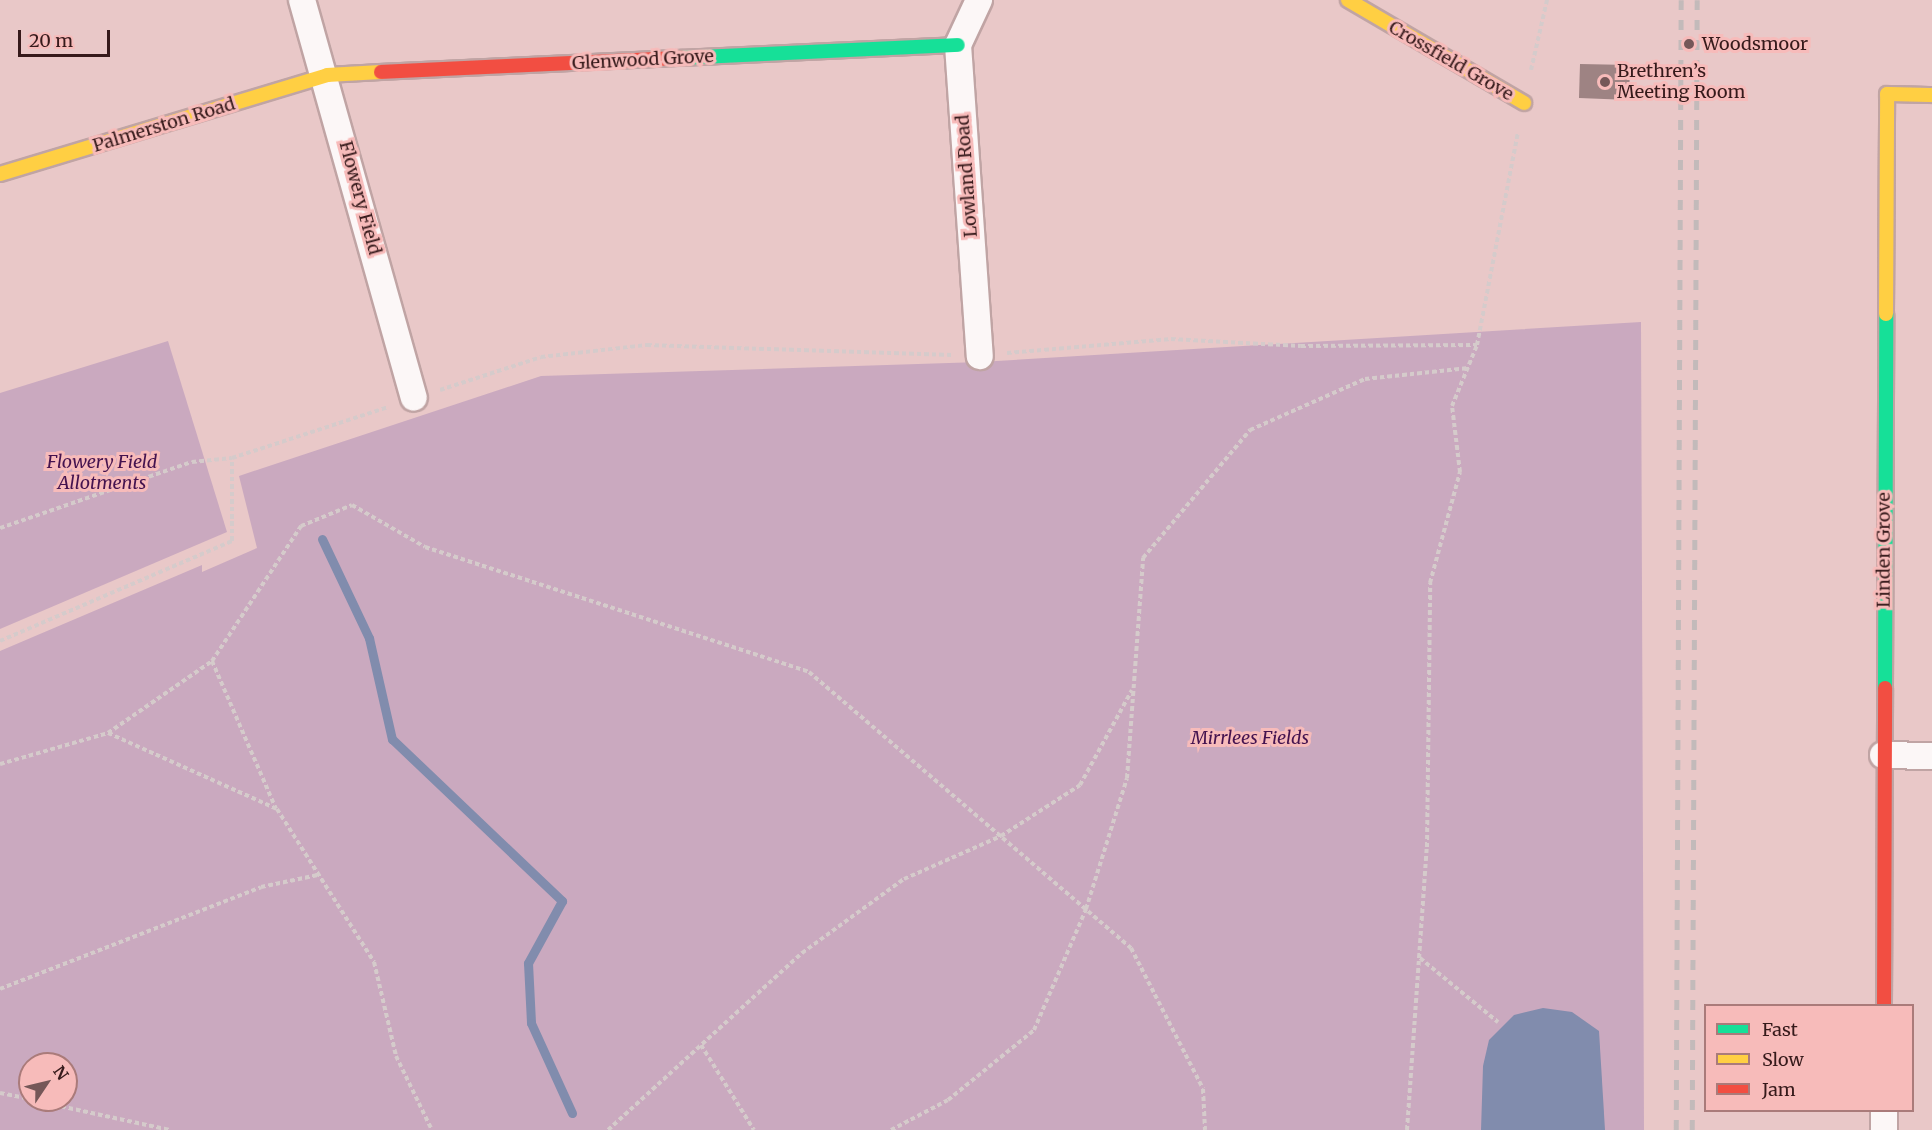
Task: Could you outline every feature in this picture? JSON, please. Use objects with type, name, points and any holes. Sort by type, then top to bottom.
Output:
[{"type":"street","name":"Flowery Field","points":[[302,0],[327,75],[414,398]]},
{"type":"street","name":"Lowland Road","points":[[979,0],[958,45],[980,356]]},
{"type":"street","name":"Crossfield Grove","points":[[1348,0],[1524,104]]},
{"type":"street","name":"Glenwood Grove","points":[[327,75],[958,45]]},
{"type":"street","name":"Palmerston Road","points":[[0,174],[327,75]]},
{"type":"street","name":"Linden Grove","points":[[1884,1004],[1883,755],[1887,94],[1932,95]]},
{"type":"street","points":[[1883,755],[1932,756]]},
{"type":"street","points":[[1884,1112],[1884,1130]]},
{"type":"path","points":[[1407,1130],[1427,847],[1430,583],[1460,472],[1452,406],[1477,345],[1524,104],[1547,0]]},
{"type":"path","points":[[0,528],[192,462],[232,458],[541,357],[648,345],[980,356],[1171,339],[1301,346],[1477,345]]},
{"type":"path","points":[[891,1130],[948,1100],[1034,1030],[1086,909],[1127,778],[1143,558],[1250,430],[1365,379],[1467,368]]},
{"type":"path","points":[[0,641],[232,541],[232,458]]},
{"type":"path","points":[[0,764],[108,733],[212,661],[301,526],[352,505],[425,547],[809,672],[1131,948],[1203,1089],[1205,1130]]},
{"type":"path","points":[[212,661],[277,809],[374,962],[396,1056],[432,1130]]},
{"type":"path","points":[[608,1130],[802,953],[904,879],[1001,836],[1080,785],[1134,687]]},
{"type":"path","points":[[108,733],[277,809]]},
{"type":"path","points":[[0,989],[261,887],[318,875]]},
{"type":"path","points":[[1419,957],[1498,1022]]},
{"type":"path","points":[[700,1045],[754,1130]]},
{"type":"path","points":[[0,1093],[18,1097]]},
{"type":"path","points":[[78,1110],[170,1130]]},
{"type":"green space","name":"Mirrlees Fields","points":[[1641,322],[1644,1130],[0,1130],[0,651],[202,565],[202,572],[257,548],[239,476],[541,376],[980,362]]},
{"type":"green space","name":"Flowery Field Allotments","points":[[168,341],[227,532],[0,629],[0,393]]},
{"type":"water","points":[[1543,1008],[1572,1012],[1599,1031],[1605,1130],[1481,1130],[1483,1066],[1489,1040],[1514,1015]]},
{"type":"building","name":"Brethren’s Meeting Room","points":[[1580,64],[1630,65],[1629,100],[1579,98]]},
{"type":"waterway","points":[[322,539],[369,638],[392,739],[562,901],[528,963],[531,1023],[572,1113]]},
{"type":"railway","points":[[1676,1130],[1681,0]]},
{"type":"railway","points":[[1692,1130],[1697,0]]},
{"type":"traffic: fast","points":[[681,58],[958,45]]},
{"type":"traffic: fast","points":[[1885,688],[1886,314]]},
{"type":"traffic: slow","points":[[1348,0],[1524,103]]},
{"type":"traffic: slow","points":[[0,174],[327,75],[381,72]]},
{"type":"traffic: slow","points":[[1886,314],[1887,94],[1932,95]]},
{"type":"traffic: jam","points":[[381,72],[681,58]]},
{"type":"traffic: jam","points":[[1884,1004],[1885,688]]},
{"type":"place","name":"Woodsmoor","points":[[1689,44]]},
{"type":"place","name":"Brethren’s Meeting Room","points":[[1605,82]]}]
